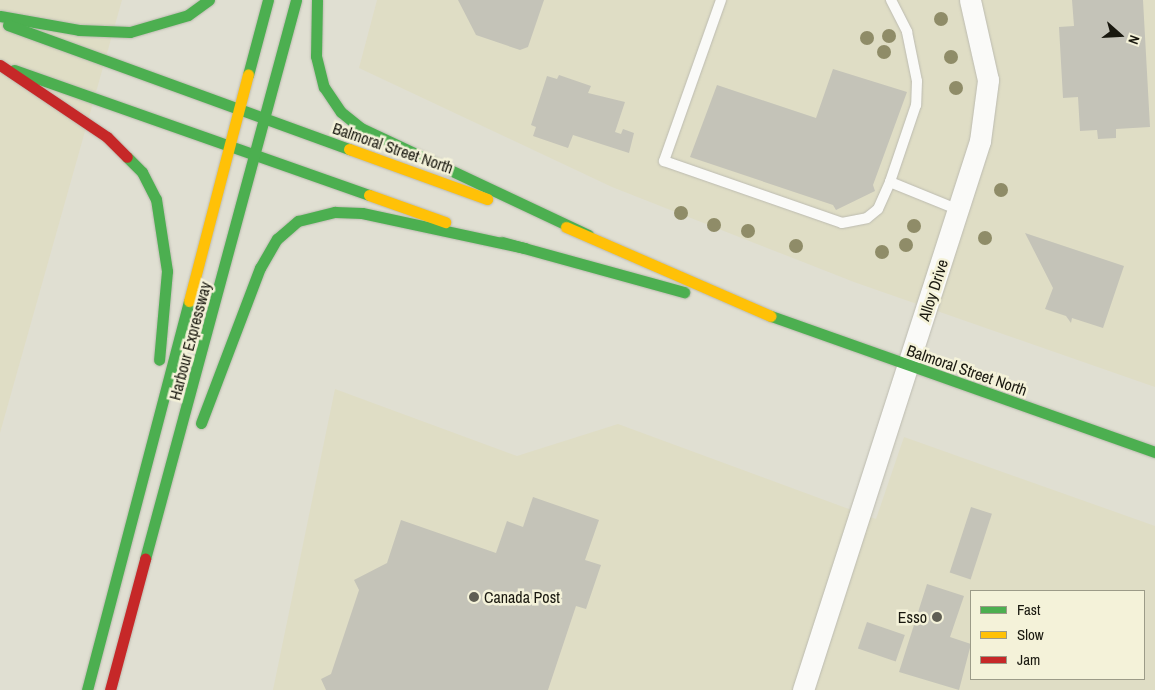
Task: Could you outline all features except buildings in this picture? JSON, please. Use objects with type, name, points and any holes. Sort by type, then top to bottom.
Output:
[{"type":"main road","points":[[0,16],[78,30],[130,32],[188,15],[209,0]]},
{"type":"main road","name":"Harbour Expressway","points":[[86,690],[232,144],[268,0]]},
{"type":"main road","name":"Harbour Expressway","points":[[110,690],[266,121],[296,0]]},
{"type":"main road","points":[[317,0],[316,56],[324,87],[341,112],[362,128],[588,234]]},
{"type":"main road","name":"Balmoral Street North","points":[[0,22],[266,121],[588,234],[770,316],[908,367],[1155,452]]},
{"type":"main road","points":[[0,65],[107,137],[142,172],[156,198],[168,272],[165,324],[129,532]]},
{"type":"main road","name":"Balmoral Street North","points":[[0,65],[232,144],[525,248],[770,316]]},
{"type":"main road","points":[[196,438],[260,268],[277,239],[298,221],[336,212],[362,213],[525,248]]},
{"type":"main road","points":[[138,593],[182,474]]},
{"type":"street","name":"Alloy Drive","points":[[803,690],[980,141],[988,80],[970,0]]},
{"type":"lane","points":[[721,0],[664,161],[842,223],[867,218],[878,209],[890,182],[916,105],[917,81],[907,32],[891,0]]},
{"type":"lane","points":[[890,182],[959,210]]},
{"type":"shaded area","points":[[0,0],[122,0],[0,433]]},
{"type":"shaded area","points":[[377,0],[1155,0],[1155,387],[854,282],[612,187],[359,68]]},
{"type":"shaded area","points":[[335,389],[517,456],[618,424],[876,519],[904,437],[1155,526],[1155,690],[273,690]]},
{"type":"traffic: fast","points":[[0,16],[79,30],[130,32],[188,15],[209,0]]},
{"type":"traffic: fast","points":[[248,75],[268,0]]},
{"type":"traffic: fast","points":[[145,559],[296,0]]},
{"type":"traffic: fast","points":[[317,0],[316,56],[324,87],[341,112],[361,128],[588,235]]},
{"type":"traffic: fast","points":[[8,25],[349,149]]},
{"type":"traffic: fast","points":[[14,70],[369,195]]},
{"type":"traffic: fast","points":[[127,157],[142,172],[156,199],[167,271],[159,360]]},
{"type":"traffic: fast","points":[[201,423],[260,268],[277,239],[298,221],[335,212],[362,213],[525,248]]},
{"type":"traffic: fast","points":[[502,242],[684,292]]},
{"type":"traffic: fast","points":[[87,690],[189,301]]},
{"type":"traffic: fast","points":[[771,316],[1155,452]]},
{"type":"traffic: slow","points":[[189,301],[248,75]]},
{"type":"traffic: slow","points":[[349,149],[487,199]]},
{"type":"traffic: slow","points":[[369,195],[445,222]]},
{"type":"traffic: slow","points":[[566,227],[771,316]]},
{"type":"traffic: jam","points":[[0,65],[107,137],[127,157]]},
{"type":"traffic: jam","points":[[110,690],[145,559]]},
{"type":"place","name":"Canada Post","points":[[474,597]]},
{"type":"place","name":"Esso","points":[[937,617]]}]
